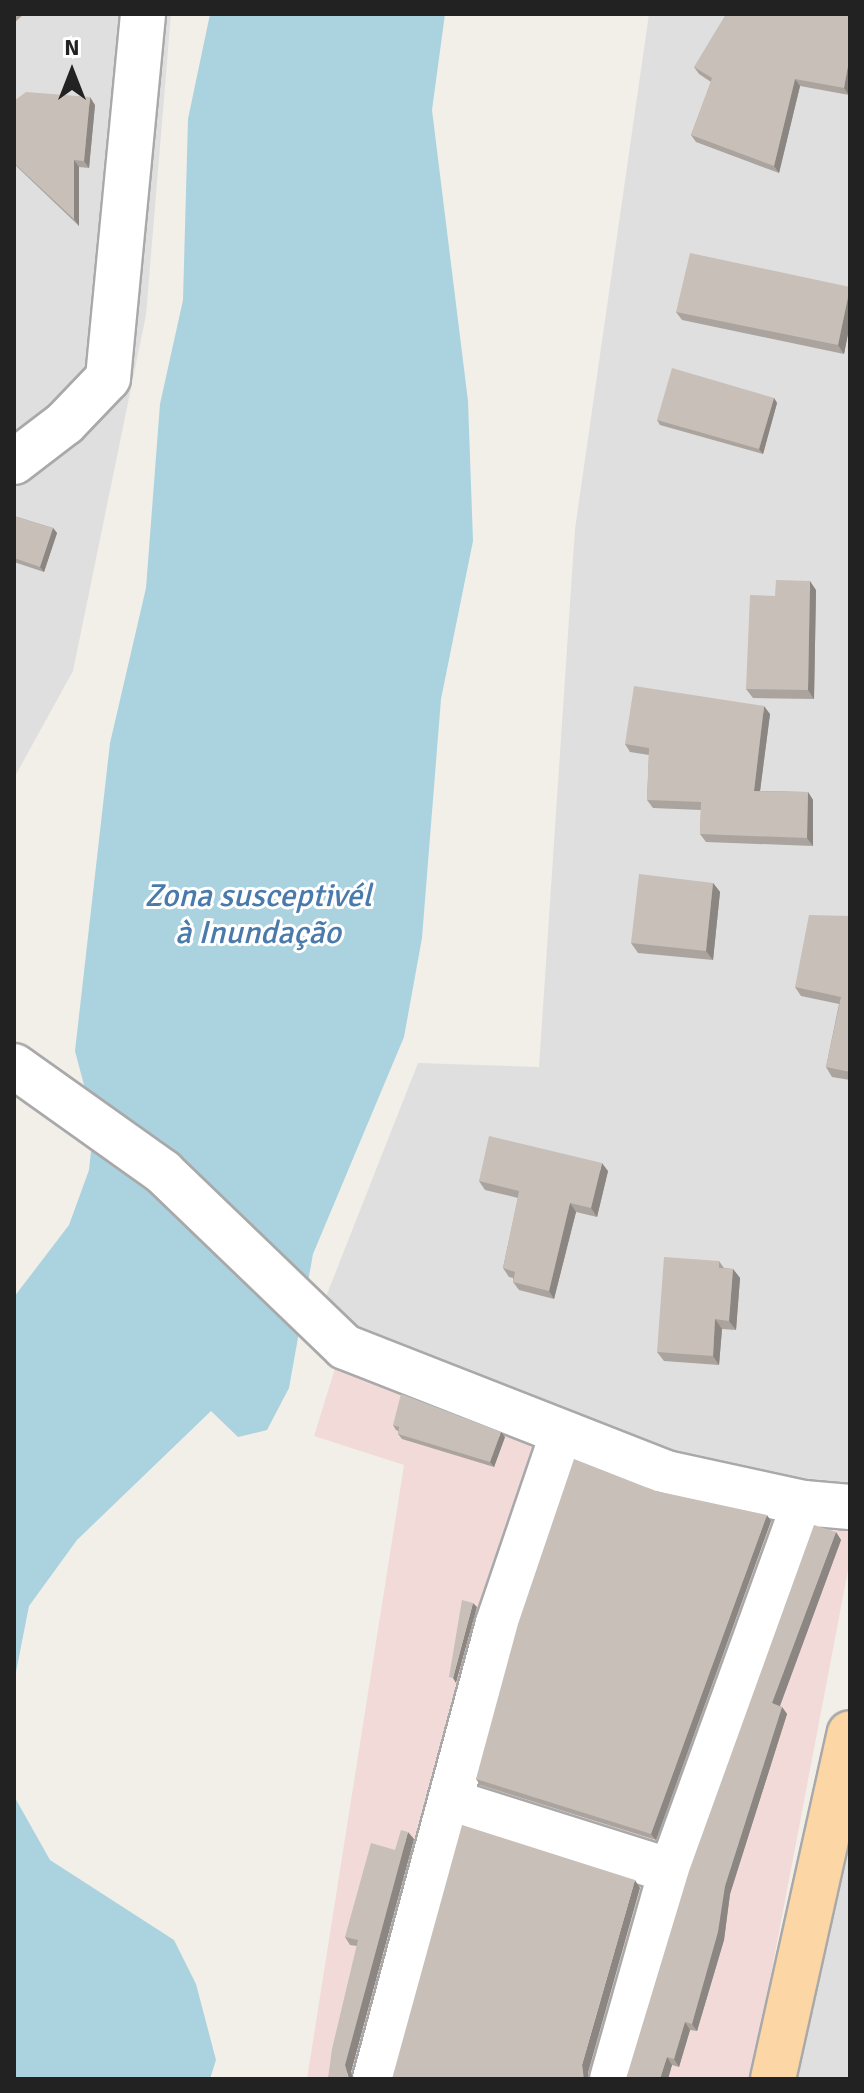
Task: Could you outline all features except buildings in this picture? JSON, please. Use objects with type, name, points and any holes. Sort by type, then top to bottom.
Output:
[{"type":"main road","points":[[773,2079],[850,1733]]},
{"type":"street","points":[[14,462],[65,423],[108,378],[143,14]]},
{"type":"street","points":[[14,1066],[163,1172],[345,1347],[562,1435],[666,1473],[804,1503],[850,1507]]},
{"type":"street","points":[[375,2079],[498,1623],[562,1435]]},
{"type":"street","points":[[612,2079],[671,1871],[804,1503]]},
{"type":"street","points":[[452,1802],[671,1871]]},
{"type":"shaded area","points":[[14,14],[171,14],[146,315],[73,671],[14,778]]},
{"type":"shaded area","points":[[649,14],[850,14],[850,1487],[562,1435],[316,1322],[418,1063],[539,1067],[575,529]]},
{"type":"shaded area","points":[[337,1362],[850,1521],[850,1560],[751,2079],[307,2079],[404,1465],[314,1436]]},
{"type":"shaded area","points":[[850,1743],[850,2079],[791,2079]]},
{"type":"water","name":"Zona susceptivél à Inundação","points":[[210,14],[445,14],[432,110],[468,401],[473,541],[441,699],[422,938],[404,1037],[313,1254],[289,1388],[267,1430],[238,1437],[211,1411],[77,1540],[29,1606],[14,1682],[14,1297],[69,1225],[89,1170],[94,1123],[75,1051],[110,743],[146,588],[160,404],[183,300],[188,119]]},
{"type":"water","points":[[14,1796],[50,1860],[174,1940],[196,1984],[216,2060],[210,2079],[14,2079]]}]
